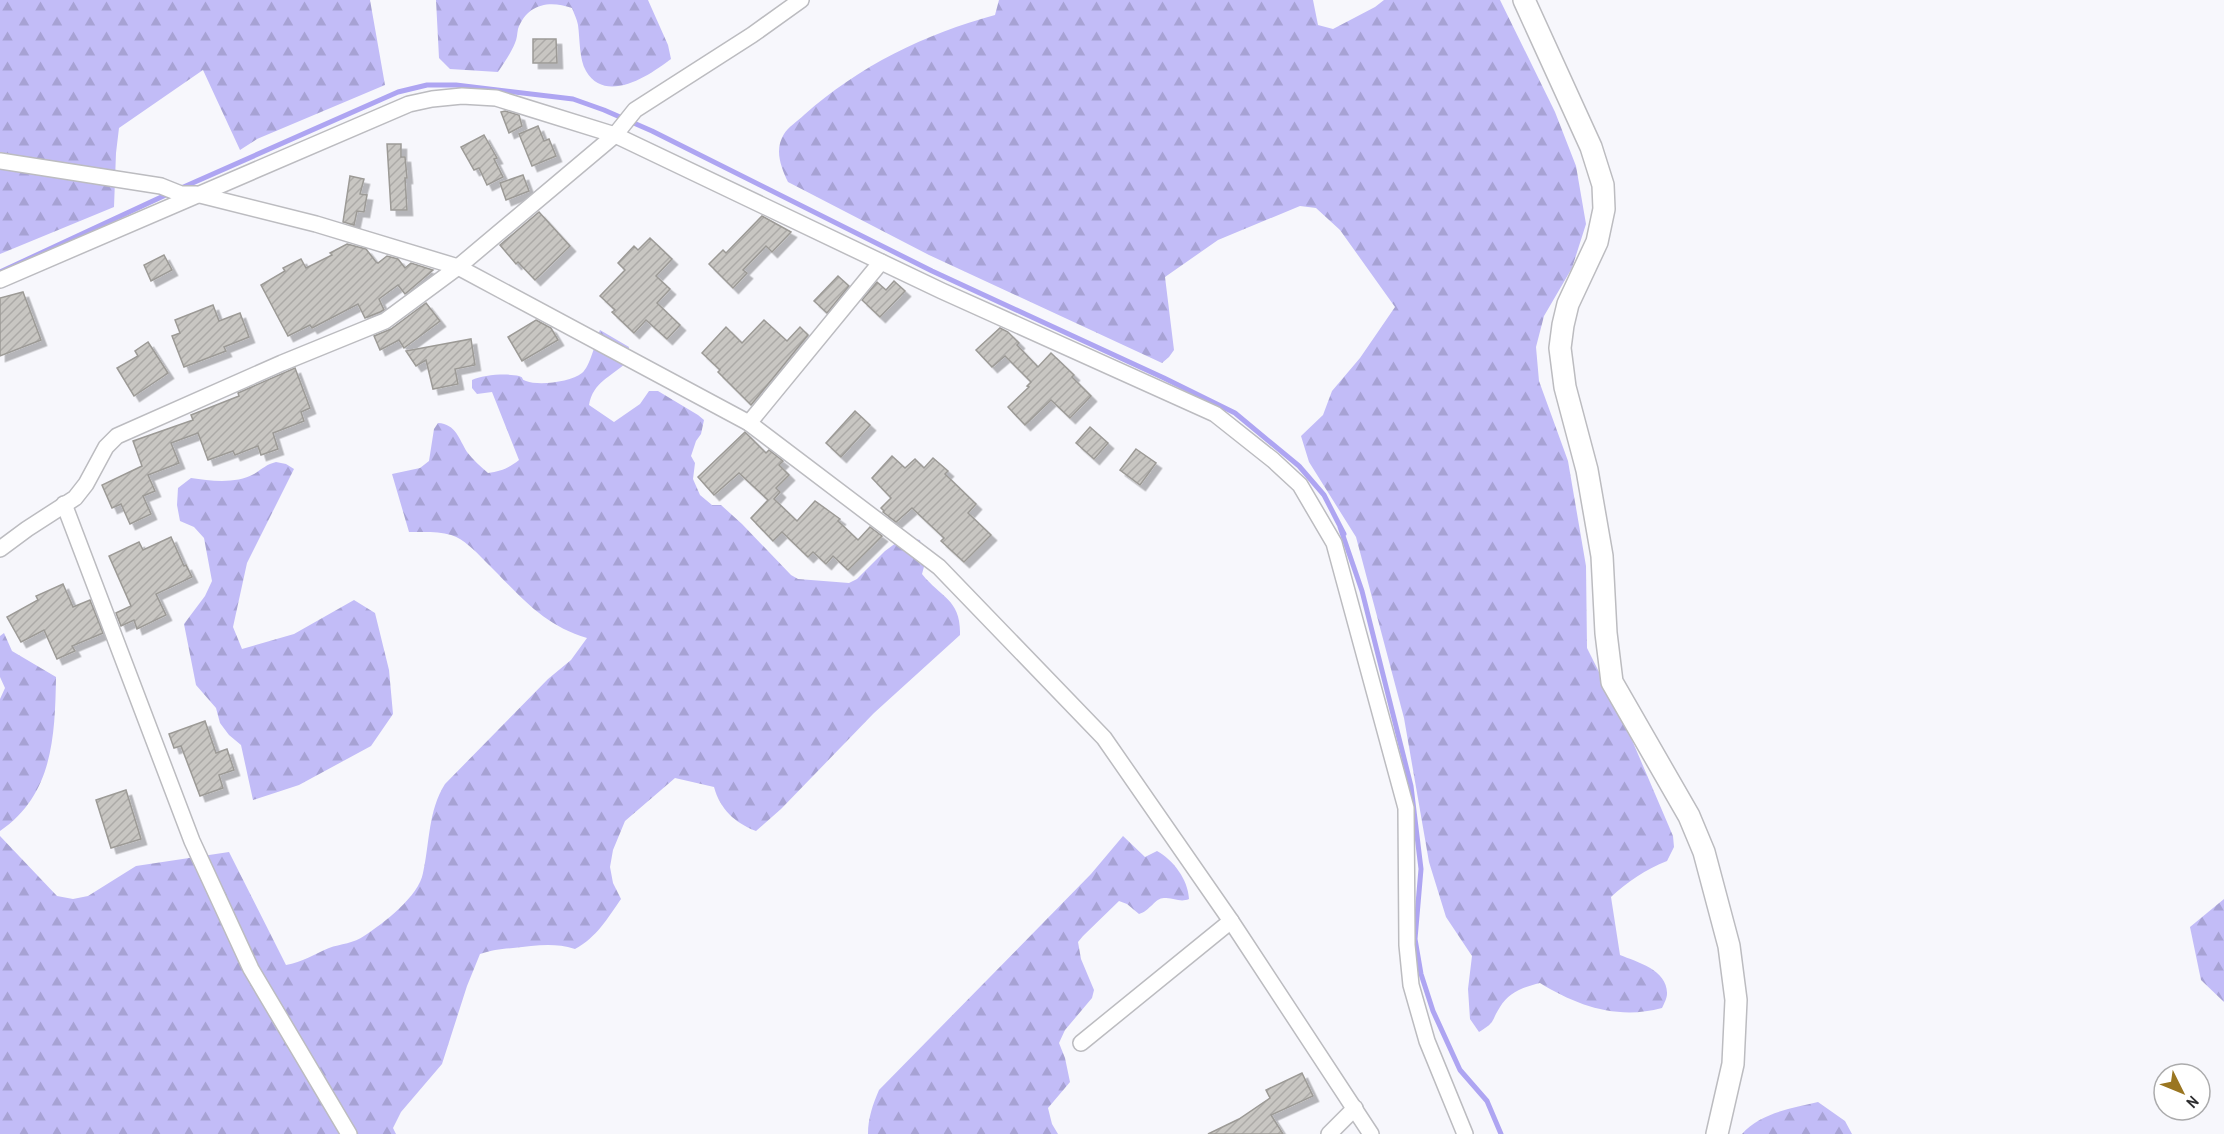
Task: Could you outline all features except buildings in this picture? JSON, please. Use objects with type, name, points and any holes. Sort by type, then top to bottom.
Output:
[{"type":"main road","points":[[1524,0],[1591,147],[1603,185],[1604,209],[1597,242],[1568,304],[1560,348],[1564,378],[1587,470],[1602,556],[1606,633],[1612,682],[1689,816],[1704,852],[1730,946],[1736,1000],[1733,1064],[1717,1134]]},
{"type":"street","points":[[0,549],[80,493],[99,457],[117,436],[385,321],[458,267],[618,131],[635,110],[801,0]]},
{"type":"street","points":[[0,280],[189,194],[398,108],[432,99],[462,96],[496,98],[618,131],[881,262],[1215,414],[1273,460],[1300,485],[1334,543],[1406,808],[1407,945],[1411,985],[1427,1041],[1465,1134]]},
{"type":"street","points":[[0,161],[161,186],[316,224],[458,267],[749,423],[939,567],[1104,738],[1231,921],[1371,1134]]},
{"type":"street","points":[[749,423],[881,262]]},
{"type":"street","points":[[64,504],[197,852],[251,969],[349,1134]]},
{"type":"street","points":[[1081,1043],[1231,921]]},
{"type":"street","points":[[1329,1134],[1355,1108]]},
{"type":"green space","points":[[0,0],[370,0],[385,85],[257,139],[240,150],[203,70],[119,128],[114,207],[0,254]]},
{"type":"green space","points":[[436,0],[648,0],[668,45],[671,59],[628,84],[605,86],[595,81],[586,71],[581,55],[578,25],[572,8],[555,4],[540,6],[527,14],[518,29],[513,47],[498,72],[450,69],[439,58]]},
{"type":"green space","points":[[999,0],[1313,0],[1318,25],[1333,29],[1384,0],[1500,0],[1555,112],[1576,166],[1586,224],[1572,268],[1544,316],[1536,347],[1539,381],[1568,461],[1586,566],[1587,648],[1626,726],[1673,836],[1674,847],[1667,861],[1637,876],[1611,897],[1620,955],[1650,968],[1662,979],[1667,994],[1662,1008],[1630,1012],[1598,1009],[1568,998],[1540,983],[1523,988],[1508,997],[1491,1023],[1479,1032],[1470,1019],[1468,989],[1472,956],[1446,917],[1429,862],[1404,718],[1356,537],[1309,462],[1301,436],[1323,415],[1332,391],[1360,358],[1395,307],[1340,230],[1316,208],[1300,206],[1218,240],[1165,277],[1174,350],[1162,363],[929,255],[788,182],[781,164],[779,146],[784,134],[793,124],[847,81],[894,54],[943,32],[995,15]]},
{"type":"green space","points":[[600,330],[629,347],[627,362],[599,385],[589,405],[614,422],[640,404],[649,391],[658,391],[698,415],[704,420],[701,434],[691,456],[695,463],[693,479],[700,495],[712,505],[721,505],[791,575],[798,579],[849,583],[857,579],[885,551],[904,537],[920,540],[925,563],[922,574],[953,606],[957,614],[960,635],[874,713],[781,809],[756,831],[741,824],[729,814],[720,802],[714,787],[675,778],[625,821],[613,850],[610,867],[613,883],[621,899],[606,920],[590,939],[575,949],[544,945],[500,949],[480,954],[467,986],[442,1064],[401,1112],[393,1128],[396,1134],[0,1134],[0,836],[57,896],[73,899],[88,896],[136,866],[229,852],[286,965],[360,938],[390,916],[415,891],[423,873],[435,805],[445,784],[548,679],[571,660],[587,638],[556,625],[543,616],[460,539],[441,533],[409,532],[392,474],[420,468],[429,461],[434,429],[438,423],[453,429],[469,455],[488,473],[505,469],[515,463],[519,460],[492,392],[477,394],[472,388],[472,380],[501,375],[519,376],[523,380],[539,383],[570,379],[585,370]]},
{"type":"green space","points":[[276,462],[294,469],[247,563],[233,627],[242,649],[294,634],[354,600],[375,613],[389,670],[393,714],[371,746],[299,785],[253,800],[241,745],[220,723],[216,708],[196,685],[184,624],[205,596],[212,581],[204,538],[194,527],[180,521],[177,505],[178,488],[191,478],[215,481],[247,477]]},
{"type":"green space","points":[[4,633],[12,651],[56,677],[54,721],[48,763],[31,800],[18,816],[0,831],[0,699],[5,688],[0,677],[0,636]]},
{"type":"green space","points":[[1123,836],[1145,857],[1157,851],[1169,859],[1183,877],[1189,899],[1161,899],[1139,914],[1127,904],[1119,901],[1078,942],[1081,959],[1094,990],[1092,998],[1065,1030],[1059,1043],[1070,1082],[1048,1108],[1052,1124],[1058,1134],[868,1134],[871,1111],[879,1090],[1091,874]]},
{"type":"green space","points":[[2224,899],[2224,1002],[2201,980],[2190,927]]},
{"type":"green space","points":[[1818,1102],[1845,1121],[1852,1134],[1742,1134],[1767,1116]]},
{"type":"waterway","points":[[179,189],[398,92],[427,85],[456,85],[573,99],[652,131],[932,271],[1235,413],[1299,466],[1324,495],[1344,534],[1340,527],[1362,591],[1411,786],[1421,869],[1415,939],[1421,974],[1433,1011],[1460,1070],[1487,1101],[1501,1134]]},
{"type":"waterway","points":[[0,272],[170,193]]}]
